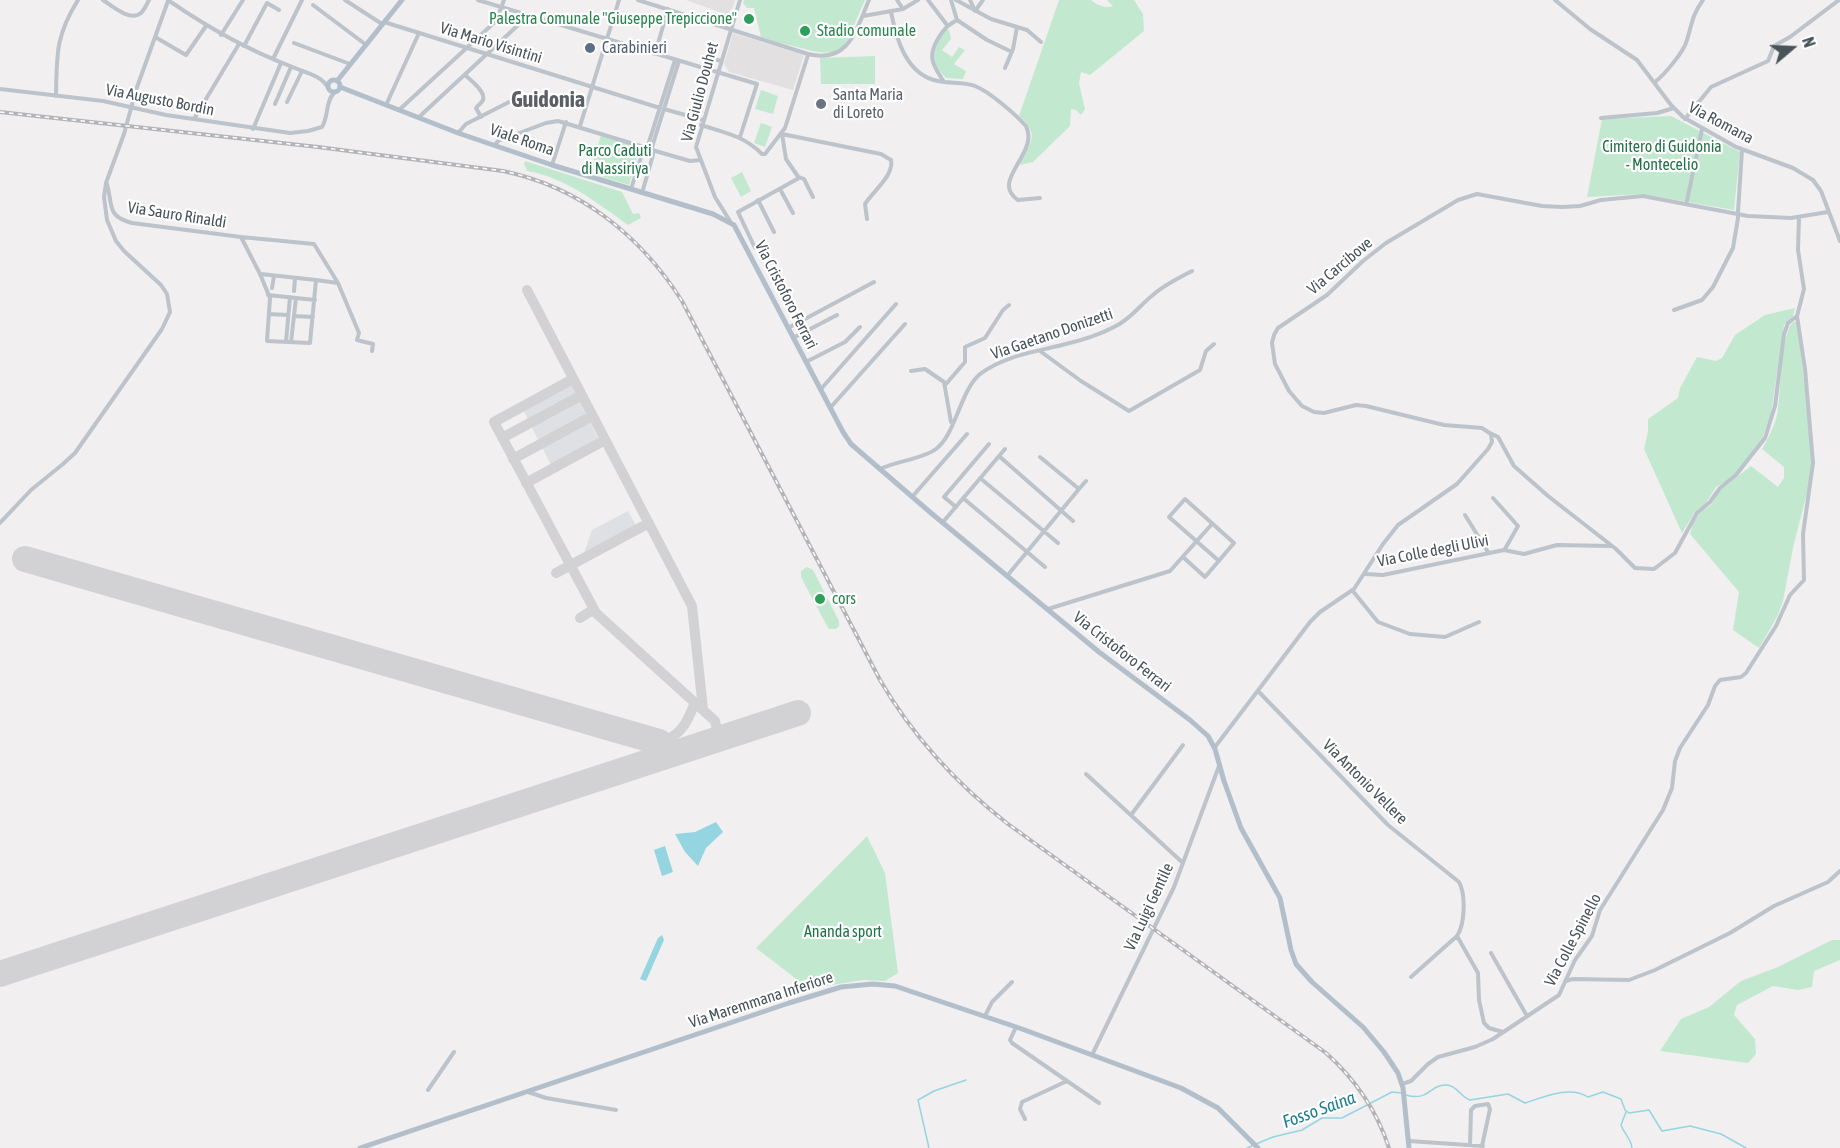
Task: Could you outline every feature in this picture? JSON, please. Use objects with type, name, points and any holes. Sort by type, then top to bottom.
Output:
[{"type":"main road","points":[[337,81],[402,0]]},
{"type":"main road","points":[[330,81],[337,81],[340,87],[337,92],[330,92],[330,81]]},
{"type":"main road","name":"Viale Roma","points":[[340,87],[418,118],[552,165],[714,215],[732,223]]},
{"type":"main road","name":"Via Cristoforo Ferrari","points":[[732,223],[738,230],[793,338],[850,442],[912,497],[1099,652],[1208,736],[1215,747],[1219,766],[1242,830],[1280,898],[1296,964],[1312,982],[1371,1035],[1393,1064],[1403,1087],[1409,1145]]},
{"type":"main road","name":"Via Maremmana Inferiore","points":[[360,1148],[789,1002],[841,987],[873,984],[895,987],[985,1016],[1150,1075],[1202,1098],[1225,1113],[1258,1148]]},
{"type":"street","points":[[56,96],[57,54],[61,34],[78,0]]},
{"type":"street","points":[[103,0],[126,14],[136,15],[141,13],[149,0]]},
{"type":"street","points":[[0,523],[34,487],[75,453],[169,317],[170,302],[165,290],[124,251],[111,232],[105,210],[106,183],[168,0],[221,35],[323,80],[330,92]]},
{"type":"street","points":[[221,35],[243,0]]},
{"type":"street","points":[[273,59],[302,0]]},
{"type":"street","name":"Via Mario Visintini","points":[[345,0],[383,23],[662,108],[741,137],[762,154],[765,154],[782,134]]},
{"type":"street","points":[[478,0],[757,84],[741,137]]},
{"type":"street","points":[[399,110],[465,47],[496,21],[504,0]]},
{"type":"street","points":[[579,126],[619,0]]},
{"type":"street","points":[[638,0],[808,54],[826,56],[842,51],[850,42],[869,0]]},
{"type":"street","name":"Via Giulio Douhet","points":[[700,160],[696,147],[702,123],[740,0]]},
{"type":"street","points":[[897,0],[903,9]]},
{"type":"street","points":[[862,16],[903,9],[918,0]]},
{"type":"street","points":[[928,0],[947,25]]},
{"type":"street","points":[[951,0],[957,20],[987,40],[1012,52]]},
{"type":"street","points":[[956,0],[991,19],[1029,30],[1041,42]]},
{"type":"street","points":[[970,0],[975,11]]},
{"type":"street","points":[[975,11],[983,0]]},
{"type":"street","name":"Via Romana","points":[[1554,0],[1594,32],[1635,58],[1685,119],[1742,150],[1782,163],[1809,176],[1819,187],[1840,242]]},
{"type":"street","points":[[1654,82],[1661,77],[1684,46],[1692,19],[1703,0]]},
{"type":"street","points":[[1685,119],[1709,89],[1732,76],[1768,61],[1774,46],[1790,37],[1839,0]]},
{"type":"street","points":[[194,119],[267,3],[279,10]]},
{"type":"street","points":[[313,6],[365,44]]},
{"type":"street","points":[[655,54],[668,9]]},
{"type":"street","points":[[891,12],[897,40],[908,60],[928,78],[969,84],[979,88],[1026,126],[1029,133],[1027,147],[1011,173],[1010,189],[1018,200],[1040,198]]},
{"type":"street","points":[[418,118],[529,15]]},
{"type":"street","points":[[945,82],[934,64],[932,51],[947,25],[957,20]]},
{"type":"street","points":[[155,37],[186,55],[206,26]]},
{"type":"street","points":[[1005,68],[1012,52],[1017,27]]},
{"type":"street","points":[[386,105],[419,33]]},
{"type":"street","points":[[294,43],[350,64]]},
{"type":"street","points":[[808,54],[782,134],[786,159],[799,177],[804,179],[813,197]]},
{"type":"street","points":[[708,57],[721,61]]},
{"type":"street","points":[[642,193],[653,155],[650,149],[676,59]]},
{"type":"street","points":[[254,129],[281,63]]},
{"type":"street","points":[[275,104],[291,67]]},
{"type":"street","points":[[287,102],[302,71]]},
{"type":"street","points":[[465,75],[483,96],[476,108],[481,117]]},
{"type":"street","name":"Via Augusto Bordin","points":[[0,89],[97,100],[194,119],[287,133],[321,128],[325,123],[330,92]]},
{"type":"street","points":[[458,132],[466,124],[517,98]]},
{"type":"street","points":[[1600,118],[1658,113],[1674,108]]},
{"type":"street","points":[[495,145],[498,141],[557,121],[690,161],[700,160],[717,201],[732,223]]},
{"type":"street","points":[[552,165],[566,122]]},
{"type":"street","points":[[1687,201],[1702,129]]},
{"type":"street","points":[[782,134],[881,154],[891,160],[892,165],[882,184],[866,203],[867,219]]},
{"type":"street","points":[[632,189],[643,151],[650,149]]},
{"type":"street","points":[[1674,310],[1702,300],[1713,287],[1732,249],[1738,218],[1742,150]]},
{"type":"street","points":[[755,248],[738,214],[741,210],[799,177]]},
{"type":"street","name":"Via Sauro Rinaldi","points":[[106,183],[112,210],[121,219],[132,223],[314,244],[338,283]]},
{"type":"street","points":[[780,189],[793,213]]},
{"type":"street","name":"Via Carcibove","points":[[1490,433],[1482,428],[1444,425],[1366,406],[1356,405],[1324,413],[1307,410],[1294,399],[1275,364],[1272,349],[1274,335],[1278,328],[1327,296],[1363,261],[1386,243],[1470,195],[1489,195],[1512,201],[1562,207],[1643,196],[1748,216],[1799,217],[1828,212]]},
{"type":"street","points":[[758,200],[774,232]]},
{"type":"street","points":[[714,215],[717,210],[717,201]]},
{"type":"street","points":[[1490,433],[1498,437],[1510,461],[1551,499],[1634,567],[1654,569],[1676,553],[1697,513],[1710,502],[1720,488],[1738,474],[1766,435],[1776,402],[1784,334],[1788,323],[1797,316],[1804,289],[1798,250],[1799,217]]},
{"type":"street","points":[[241,237],[268,295],[267,341],[310,344],[316,280]]},
{"type":"street","name":"Via Gaetano Donizetti","points":[[880,469],[936,449],[946,436],[979,375],[1005,360],[1068,344],[1116,327],[1159,290],[1192,271]]},
{"type":"street","points":[[260,274],[338,283],[359,333],[357,340],[373,344],[372,351]]},
{"type":"street","points":[[272,288],[274,276]]},
{"type":"street","points":[[294,291],[295,278]]},
{"type":"street","points":[[788,328],[874,282]]},
{"type":"street","points":[[268,295],[315,300]]},
{"type":"street","points":[[289,342],[290,297]]},
{"type":"street","points":[[289,342],[296,298]]},
{"type":"street","points":[[820,389],[896,304]]},
{"type":"street","points":[[946,384],[965,362],[965,347],[985,338],[1003,310],[1009,305]]},
{"type":"street","points":[[269,314],[288,315]]},
{"type":"street","points":[[793,338],[837,315]]},
{"type":"street","points":[[294,316],[313,317]]},
{"type":"street","name":"Via Colle Spinello","points":[[1403,1087],[1439,1056],[1480,1045],[1558,996],[1576,958],[1592,936],[1600,910],[1659,817],[1672,785],[1679,750],[1708,705],[1715,686],[1720,680],[1741,677],[1746,673],[1777,623],[1791,593],[1804,580],[1803,534],[1813,463],[1805,369],[1797,316]]},
{"type":"street","points":[[830,408],[905,324]]},
{"type":"street","points":[[806,362],[845,342],[860,327]]},
{"type":"street","points":[[1039,350],[1081,381],[1129,411],[1200,370],[1207,349],[1214,344]]},
{"type":"street","points":[[911,371],[925,369],[946,384],[952,423]]},
{"type":"street","points":[[1215,747],[1314,617],[1353,590],[1396,527],[1452,489],[1490,446],[1492,439],[1490,433]]},
{"type":"street","points":[[912,497],[967,434]]},
{"type":"street","points":[[956,507],[944,497],[989,444]]},
{"type":"street","points":[[943,522],[1005,449]]},
{"type":"street","points":[[999,456],[1073,520]]},
{"type":"street","points":[[1041,458],[1078,489]]},
{"type":"street","points":[[980,477],[1058,543]]},
{"type":"street","points":[[1007,576],[1086,481]]},
{"type":"street","points":[[963,498],[1045,567]]},
{"type":"street","points":[[1493,498],[1518,526],[1504,550]]},
{"type":"street","points":[[1183,558],[1205,577],[1219,561],[1234,543],[1185,499],[1169,517],[1219,561]]},
{"type":"street","points":[[1465,515],[1489,553]]},
{"type":"street","points":[[1047,609],[1166,573],[1175,567],[1212,524]]},
{"type":"street","name":"Via Colle degli Ulivi","points":[[1365,574],[1383,575],[1504,550],[1524,554],[1563,544],[1611,546]]},
{"type":"street","points":[[1353,590],[1378,622],[1410,634],[1445,637],[1479,622]]},
{"type":"street","name":"Via Antonio Vellere","points":[[1258,691],[1388,825],[1460,884],[1462,915],[1457,936]]},
{"type":"street","points":[[1131,814],[1183,745]]},
{"type":"street","name":"Via Luigi Gentile","points":[[1092,1055],[1166,905],[1219,766]]},
{"type":"street","points":[[1086,774],[1183,863]]},
{"type":"street","points":[[1566,981],[1572,979],[1629,980],[1655,970],[1730,933],[1772,907],[1828,882],[1840,871]]},
{"type":"street","points":[[1411,977],[1457,936],[1478,973],[1484,1023],[1488,1028],[1504,1032]]},
{"type":"street","points":[[1491,953],[1527,1016]]},
{"type":"street","points":[[985,1016],[992,1002],[1012,982]]},
{"type":"street","points":[[1016,1027],[1010,1040],[1012,1043],[1099,1102]]},
{"type":"street","points":[[428,1090],[454,1052]]},
{"type":"street","points":[[1025,1119],[1020,1109],[1022,1102],[1067,1081]]},
{"type":"street","points":[[528,1092],[546,1098],[616,1110]]},
{"type":"street","points":[[1409,1145],[1483,1146],[1491,1109],[1488,1104],[1472,1109],[1470,1145]]},
{"type":"shaded area","points":[[686,0],[735,0],[730,16]]},
{"type":"shaded area","points":[[733,33],[804,55],[793,90],[729,72],[724,64]]},
{"type":"shaded area","points":[[568,379],[602,446],[554,471],[520,404]]},
{"type":"shaded area","points":[[628,511],[639,531],[588,559],[584,553],[592,530]]},
{"type":"green space","name":"Stadio comunale","points":[[744,0],[865,0],[845,45],[832,52],[824,52],[807,50],[761,37],[754,8],[747,8],[743,3]]},
{"type":"green space","points":[[1059,0],[1091,0],[1107,7],[1113,6],[1107,0],[1134,0],[1143,14],[1144,31],[1090,75],[1081,72],[1079,83],[1085,109],[1081,115],[1071,109],[1070,126],[1033,162],[1020,165],[1032,135],[1026,123],[1019,116]]},
{"type":"green space","points":[[945,30],[949,30],[951,39],[942,50],[952,57],[959,47],[965,50],[954,64],[966,71],[963,79],[946,78],[935,60],[935,49]]},
{"type":"green space","points":[[875,56],[875,84],[821,84],[820,58]]},
{"type":"green space","points":[[761,90],[778,96],[773,114],[755,109]]},
{"type":"green space","name":"Cimitero di Guidonia - Montecelio","points":[[1671,116],[1740,152],[1734,210],[1642,194],[1587,197],[1602,119]]},
{"type":"green space","points":[[761,123],[772,127],[765,147],[754,143]]},
{"type":"green space","name":"Parco Caduti di Nassiriya","points":[[601,135],[640,147],[629,185],[590,173]]},
{"type":"green space","points":[[525,161],[622,192],[633,214],[639,213],[641,218],[628,225],[567,185],[527,171]]},
{"type":"green space","points":[[742,172],[751,191],[741,197],[731,178]]},
{"type":"green space","points":[[1795,308],[1793,316],[1784,325],[1771,414],[1762,439],[1732,478],[1716,487],[1706,503],[1695,512],[1682,533],[1644,449],[1648,419],[1678,398],[1680,388],[1697,357],[1716,361],[1722,358],[1735,335],[1765,315]]},
{"type":"green space","points":[[1793,322],[1797,322],[1811,438],[1812,473],[1793,548],[1783,601],[1778,615],[1759,648],[1733,630],[1739,592],[1690,534],[1693,523],[1701,512],[1711,505],[1720,490],[1751,466],[1778,487],[1784,478],[1784,467],[1762,449],[1773,429],[1777,415],[1783,351]]},
{"type":"green space","name":"cors","points":[[807,567],[813,570],[839,621],[836,629],[829,629],[801,577],[801,571]]},
{"type":"green space","name":"Ananda sport","points":[[867,836],[885,873],[898,973],[885,981],[863,980],[826,986],[799,981],[756,948]]},
{"type":"green space","points":[[1832,940],[1840,940],[1840,960],[1814,971],[1812,987],[1798,990],[1773,986],[1737,1005],[1734,1015],[1755,1039],[1756,1054],[1748,1063],[1660,1051],[1681,1019],[1709,1007],[1741,981],[1778,967]]},
{"type":"water","points":[[716,822],[723,832],[706,848],[698,866],[685,852],[675,834],[695,832]]},
{"type":"water","points":[[665,846],[673,872],[662,876],[654,850]]},
{"type":"water","points":[[662,935],[664,940],[646,981],[640,979],[658,938]]},
{"type":"waterway","points":[[929,1148],[918,1100],[934,1091],[966,1080]]},
{"type":"waterway","name":"Fosso Saina","points":[[1406,1095],[1414,1097],[1425,1095],[1441,1085],[1447,1085],[1454,1087],[1470,1100],[1508,1094],[1525,1103],[1565,1092],[1588,1097],[1603,1092],[1621,1099],[1625,1110],[1629,1113],[1649,1110],[1662,1131],[1690,1126],[1721,1134],[1746,1148]]},
{"type":"waterway","name":"Fosso Saina","points":[[1256,1144],[1302,1130],[1322,1118],[1342,1118],[1392,1092],[1401,1093]]},
{"type":"waterway","name":"Fosso Saina","points":[[1626,1112],[1621,1125],[1632,1148]]},
{"type":"waterway","name":"Fosso Saina","points":[[1247,1148],[1252,1146]]},
{"type":"taxiway","points":[[527,290],[692,606],[703,709]]},
{"type":"taxiway","points":[[573,379],[494,422],[596,613],[715,721],[719,738]]},
{"type":"taxiway","points":[[502,438],[582,395]]},
{"type":"taxiway","points":[[513,459],[592,416]]},
{"type":"taxiway","points":[[526,483],[605,440]]},
{"type":"taxiway","points":[[556,573],[649,523]]},
{"type":"taxiway","points":[[580,618],[594,609]]},
{"type":"taxiway","points":[[659,742],[667,740],[683,727],[695,702]]},
{"type":"runway","points":[[25,559],[659,742]]},
{"type":"runway","points":[[0,974],[798,713]]},
{"type":"railway","points":[[0,112],[318,147],[503,171],[531,178],[558,189],[606,217],[647,255],[682,301],[880,680],[921,739],[971,793],[1008,824],[1326,1053],[1364,1096],[1389,1148]]},
{"type":"place","name":"Palestra Comunale \"Giuseppe Trepiccione\"","points":[[749,19]]},
{"type":"place","name":"Stadio comunale","points":[[805,31]]},
{"type":"place","name":"Carabinieri","points":[[590,48]]},
{"type":"place","name":"Santa Maria di Loreto","points":[[821,104]]},
{"type":"place","name":"cors","points":[[820,599]]},
{"type":"district","name":"Guidonia","points":[[548,100]]}]
